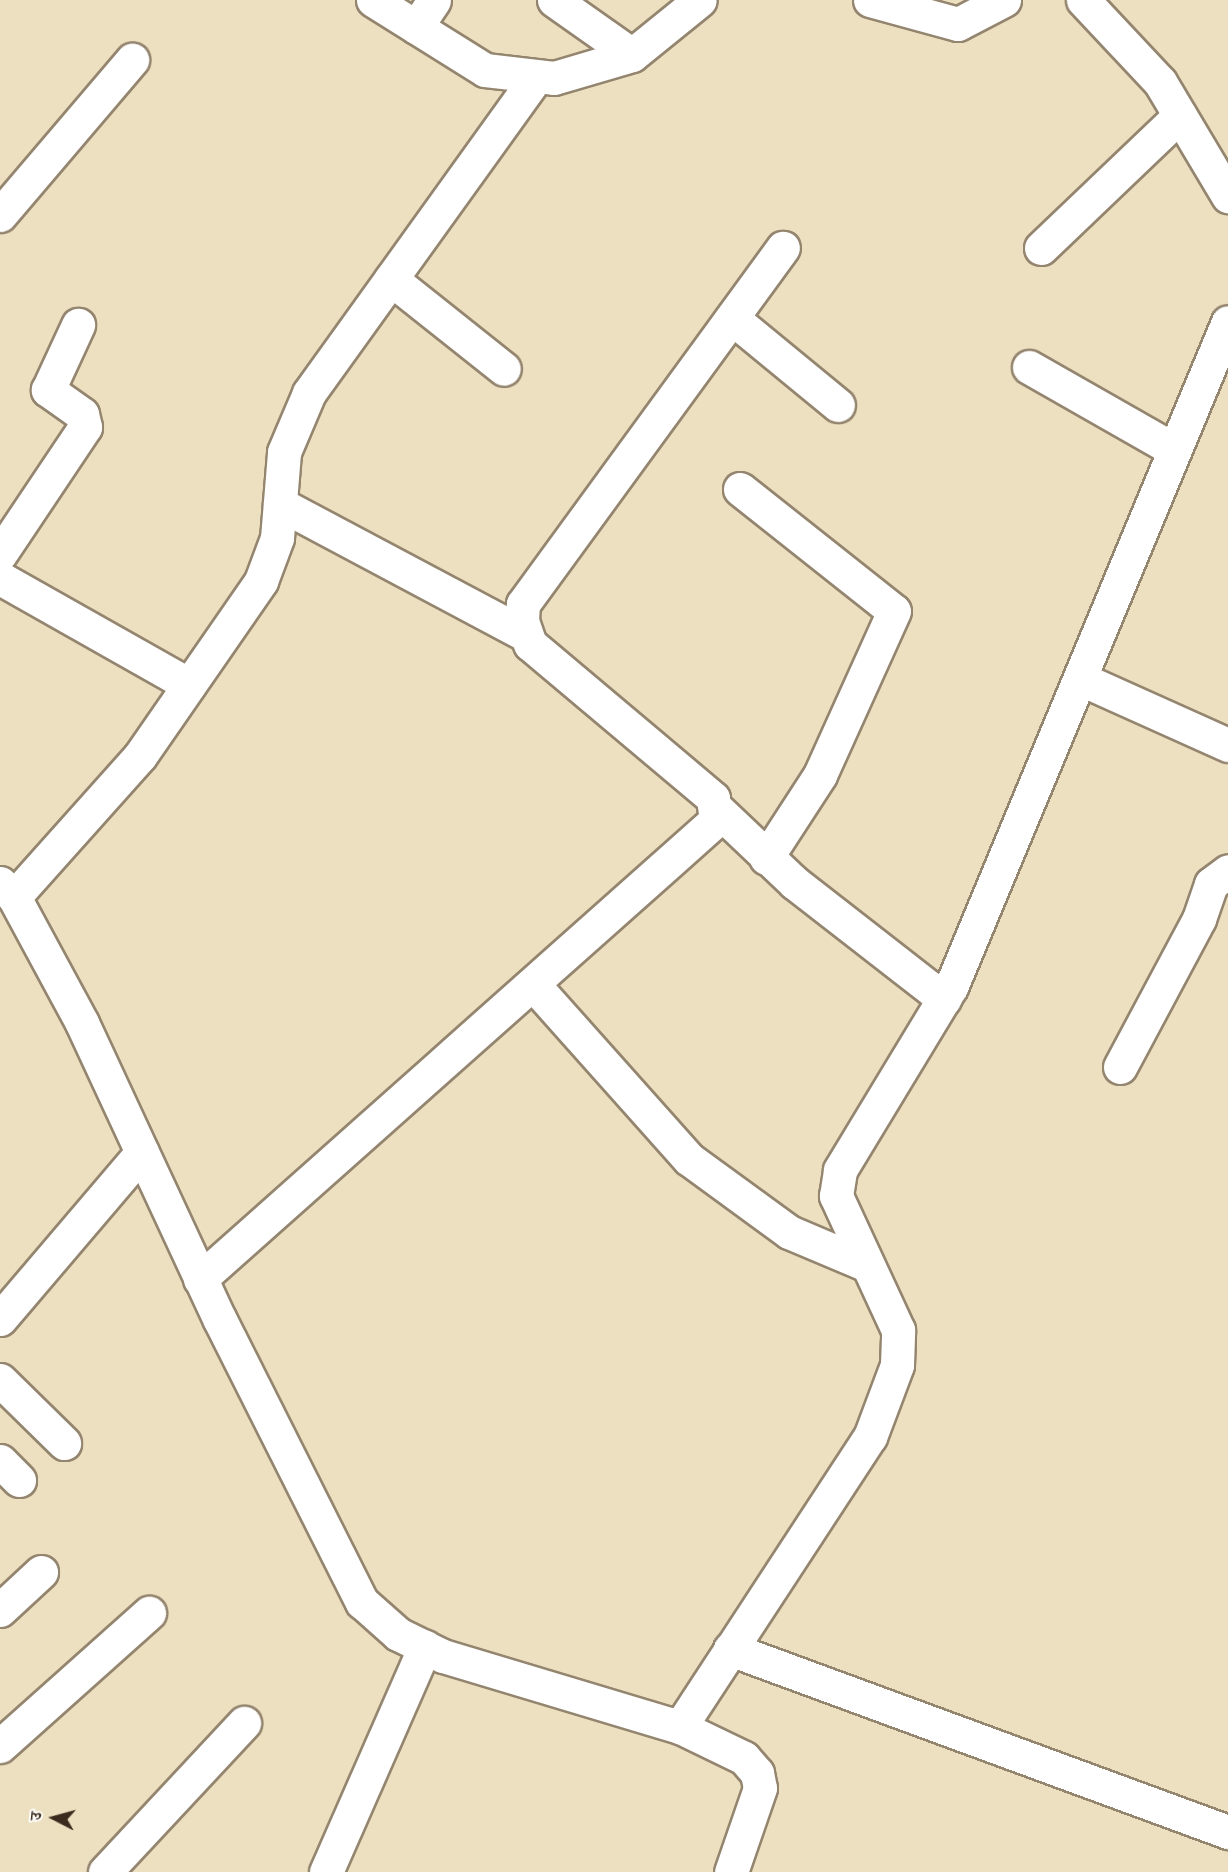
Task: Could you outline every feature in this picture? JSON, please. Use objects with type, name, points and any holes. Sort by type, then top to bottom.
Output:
[{"type":"street","points":[[373,0],[485,70],[536,78],[609,66],[632,55],[700,0]]},
{"type":"street","points":[[416,27],[434,0]]},
{"type":"street","points":[[554,0],[632,55]]},
{"type":"street","points":[[870,0],[958,24],[1004,0]]},
{"type":"street","points":[[1083,0],[1160,82],[1228,196]]},
{"type":"street","points":[[0,215],[132,60]]},
{"type":"street","points":[[536,78],[309,393],[292,427],[277,538],[261,581],[140,756],[7,890],[82,1023],[200,1279],[362,1602],[398,1634],[425,1647],[680,1727],[744,1758],[758,1773],[760,1788],[731,1872]]},
{"type":"street","points":[[1041,248],[1179,116]]},
{"type":"street","points":[[524,634],[524,604],[783,248]]},
{"type":"street","points":[[391,279],[504,369]]},
{"type":"street","points":[[732,318],[838,405]]},
{"type":"street","points":[[680,1727],[703,1688],[870,1437],[897,1365],[898,1330],[836,1196],[840,1170],[944,999],[1081,679],[1172,448],[1228,322]]},
{"type":"street","points":[[0,554],[85,427],[82,414],[48,390],[78,325]]},
{"type":"street","points":[[1029,367],[1172,448]]},
{"type":"street","points":[[740,489],[894,611],[820,776],[766,858]]},
{"type":"street","points":[[280,504],[524,634],[712,798],[718,810],[766,858],[944,999]]},
{"type":"street","points":[[0,578],[189,686]]},
{"type":"street","points":[[1081,679],[1228,745]]},
{"type":"street","points":[[200,1279],[708,830],[718,810]]},
{"type":"street","points":[[1120,1066],[1199,919],[1211,884],[1228,871]]},
{"type":"street","points":[[533,984],[689,1160],[789,1232],[867,1265]]},
{"type":"street","points":[[0,1319],[142,1152]]},
{"type":"street","points":[[0,1380],[64,1443]]},
{"type":"street","points":[[0,1610],[41,1572]]},
{"type":"street","points":[[0,1746],[149,1613]]},
{"type":"street","points":[[326,1872],[425,1647]]},
{"type":"street","points":[[730,1649],[1228,1832]]},
{"type":"street","points":[[105,1872],[244,1723]]}]
